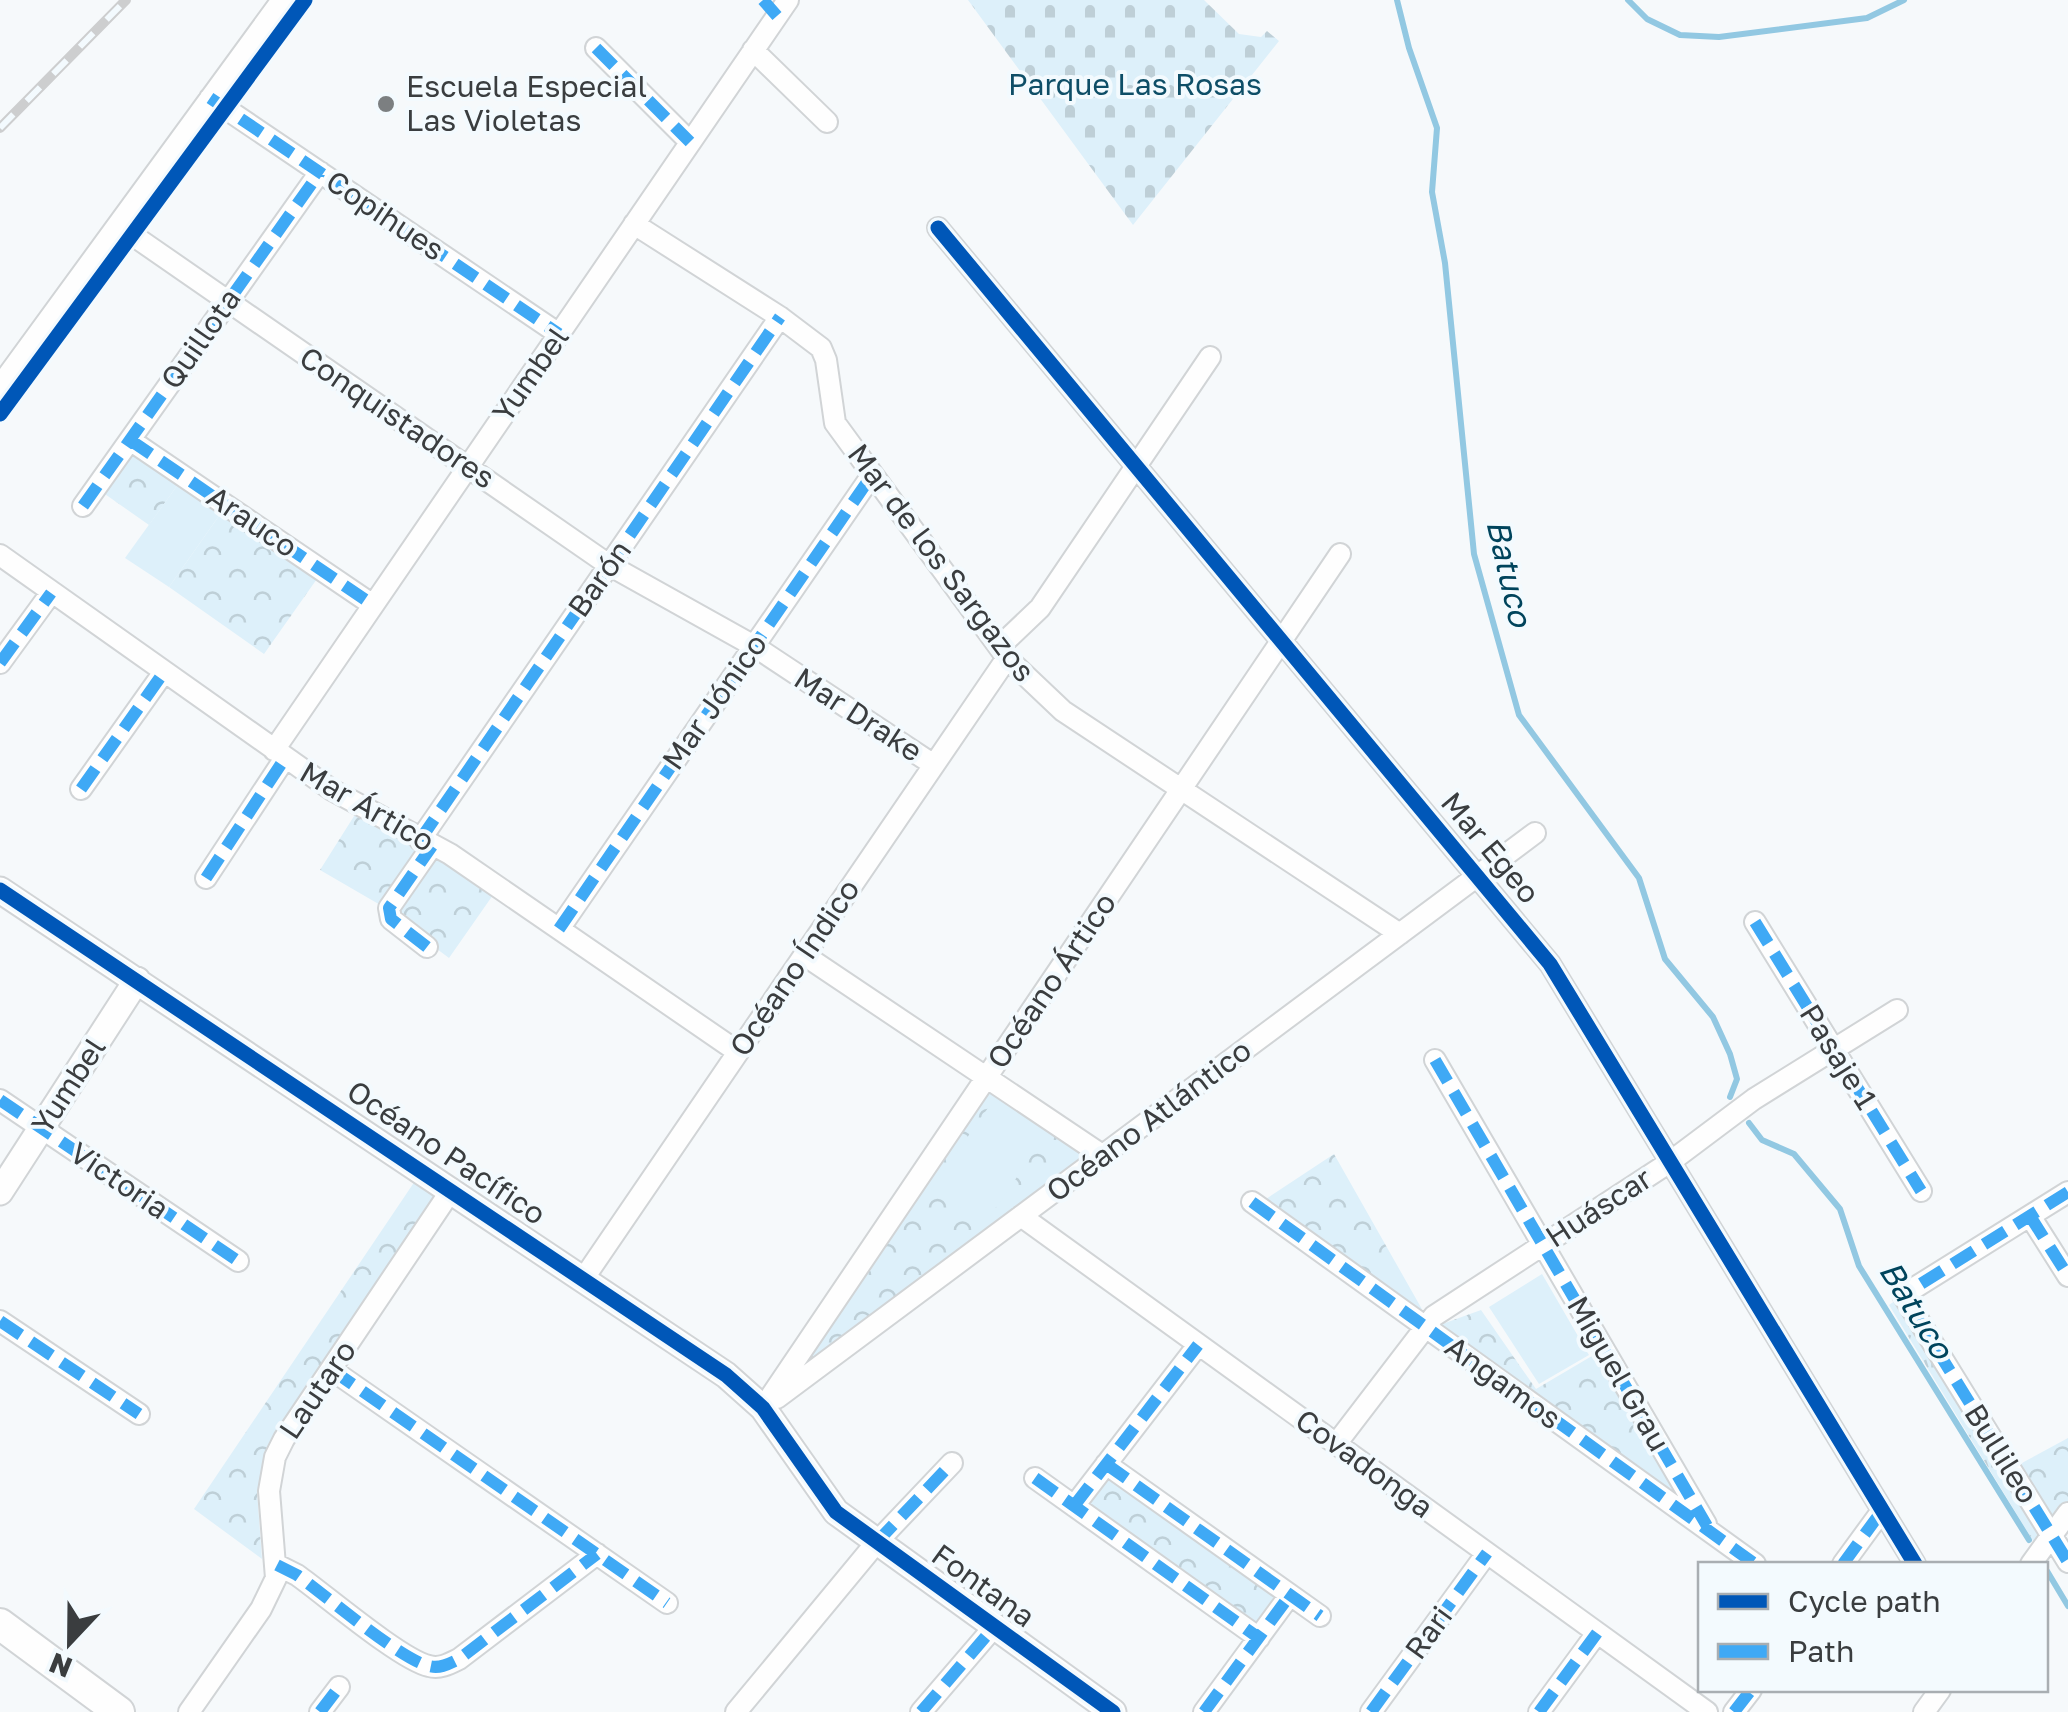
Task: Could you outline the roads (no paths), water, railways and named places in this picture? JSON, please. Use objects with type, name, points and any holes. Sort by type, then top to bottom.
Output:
[{"type":"main road","points":[[0,1624],[120,1712]]},
{"type":"street","points":[[0,386],[282,0]]},
{"type":"street","name":"Yumbel","points":[[206,878],[373,605],[753,50],[776,5]]},
{"type":"street","points":[[596,48],[690,142]]},
{"type":"street","points":[[753,50],[827,122]]},
{"type":"street","name":"Copihues","points":[[210,98],[559,334]]},
{"type":"street","name":"Quillota","points":[[83,506],[320,172]]},
{"type":"street","name":"Mar de los Sargazos","points":[[634,224],[780,317],[821,348],[835,424],[1003,653],[1064,711],[1400,934]]},
{"type":"street","name":"Conquistadores","points":[[118,225],[610,565],[680,604]]},
{"type":"street","name":"Mar Egeo","points":[[938,228],[1550,964],[1914,1562]]},
{"type":"street","name":"Barón","points":[[427,947],[391,919],[389,908],[426,843],[780,317]]},
{"type":"street","name":"Océano Índico","points":[[584,1278],[934,765],[1003,653],[1040,608],[1210,357]]},
{"type":"street","name":"Arauco","points":[[130,440],[373,605]]},
{"type":"street","name":"Mar Jónico","points":[[559,929],[872,475]]},
{"type":"street","name":"Océano Ártico","points":[[763,1408],[1340,554]]},
{"type":"street","name":"Mar Ártico","points":[[0,555],[347,800],[450,854],[738,1052]]},
{"type":"street","points":[[0,662],[51,592]]},
{"type":"street","name":"Mar Drake","points":[[680,604],[754,646],[934,765]]},
{"type":"street","points":[[81,788],[164,672]]},
{"type":"street","name":"Océano Atlántico","points":[[763,1408],[1535,833]]},
{"type":"street","name":"Océano Pacífico","points":[[0,890],[726,1375],[763,1408],[826,1500]]},
{"type":"street","name":"Pasaje 1","points":[[1755,922],[1921,1191]]},
{"type":"street","points":[[804,955],[1102,1155]]},
{"type":"street","name":"Yumbel","points":[[0,1192],[138,980]]},
{"type":"street","name":"Huáscar","points":[[1336,1444],[1424,1326],[1670,1162],[1754,1099],[1897,1010]]},
{"type":"street","name":"Miguel Grau","points":[[1435,1060],[1710,1532]]},
{"type":"street","name":"Victoria","points":[[0,1100],[238,1261]]},
{"type":"street","name":"Lautaro","points":[[190,1712],[261,1609],[276,1578],[269,1492],[276,1456],[284,1439],[452,1189]]},
{"type":"street","points":[[2068,1192],[2030,1216],[2068,1276]]},
{"type":"street","name":"Angamos","points":[[1252,1202],[1752,1562]]},
{"type":"street","name":"Covadonga","points":[[1021,1216],[1706,1712]]},
{"type":"street","name":"Bullileo","points":[[2030,1216],[1903,1295],[2068,1562]]},
{"type":"street","points":[[0,1321],[139,1414]]},
{"type":"street","points":[[1074,1506],[1198,1345]]},
{"type":"street","points":[[332,1370],[666,1602]]},
{"type":"street","points":[[736,1712],[876,1543],[952,1463]]},
{"type":"street","points":[[1106,1464],[1320,1616]]},
{"type":"street","points":[[1035,1478],[1259,1638]]},
{"type":"street","name":"Fontana","points":[[826,1500],[847,1522],[1106,1710]]},
{"type":"street","points":[[1844,1562],[1881,1512]]},
{"type":"street","points":[[2032,1562],[2068,1513]]},
{"type":"street","name":"Rari","points":[[1371,1712],[1487,1553]]},
{"type":"street","points":[[277,1565],[297,1574],[406,1656],[431,1667],[446,1666],[459,1659],[597,1554]]},
{"type":"street","points":[[1204,1712],[1290,1595]]},
{"type":"street","points":[[921,1712],[994,1627]]},
{"type":"street","points":[[1539,1712],[1597,1633]]},
{"type":"street","points":[[320,1712],[339,1687]]},
{"type":"street","points":[[1734,1712],[1749,1692]]},
{"type":"waterway","name":"Batuco","points":[[1397,0],[1437,128],[1432,192],[1445,263],[1474,554],[1519,715],[1639,878],[1665,959],[1713,1017],[1730,1054],[1737,1079],[1730,1097]]},
{"type":"waterway","points":[[1628,0],[1647,19],[1680,35],[1719,37],[1867,18],[1904,0]]},
{"type":"waterway","name":"Batuco","points":[[1749,1123],[1762,1140],[1794,1154],[1840,1209],[1859,1266],[2029,1540]]},
{"type":"waterway","name":"Batuco","points":[[2048,1573],[2068,1606]]},
{"type":"railway","points":[[0,128],[126,0]]},
{"type":"place","name":"Escuela Especial Las Violetas","points":[[386,104]]},
{"type":"park label","name":"Parque Las Rosas","points":[[1135,85]]}]
